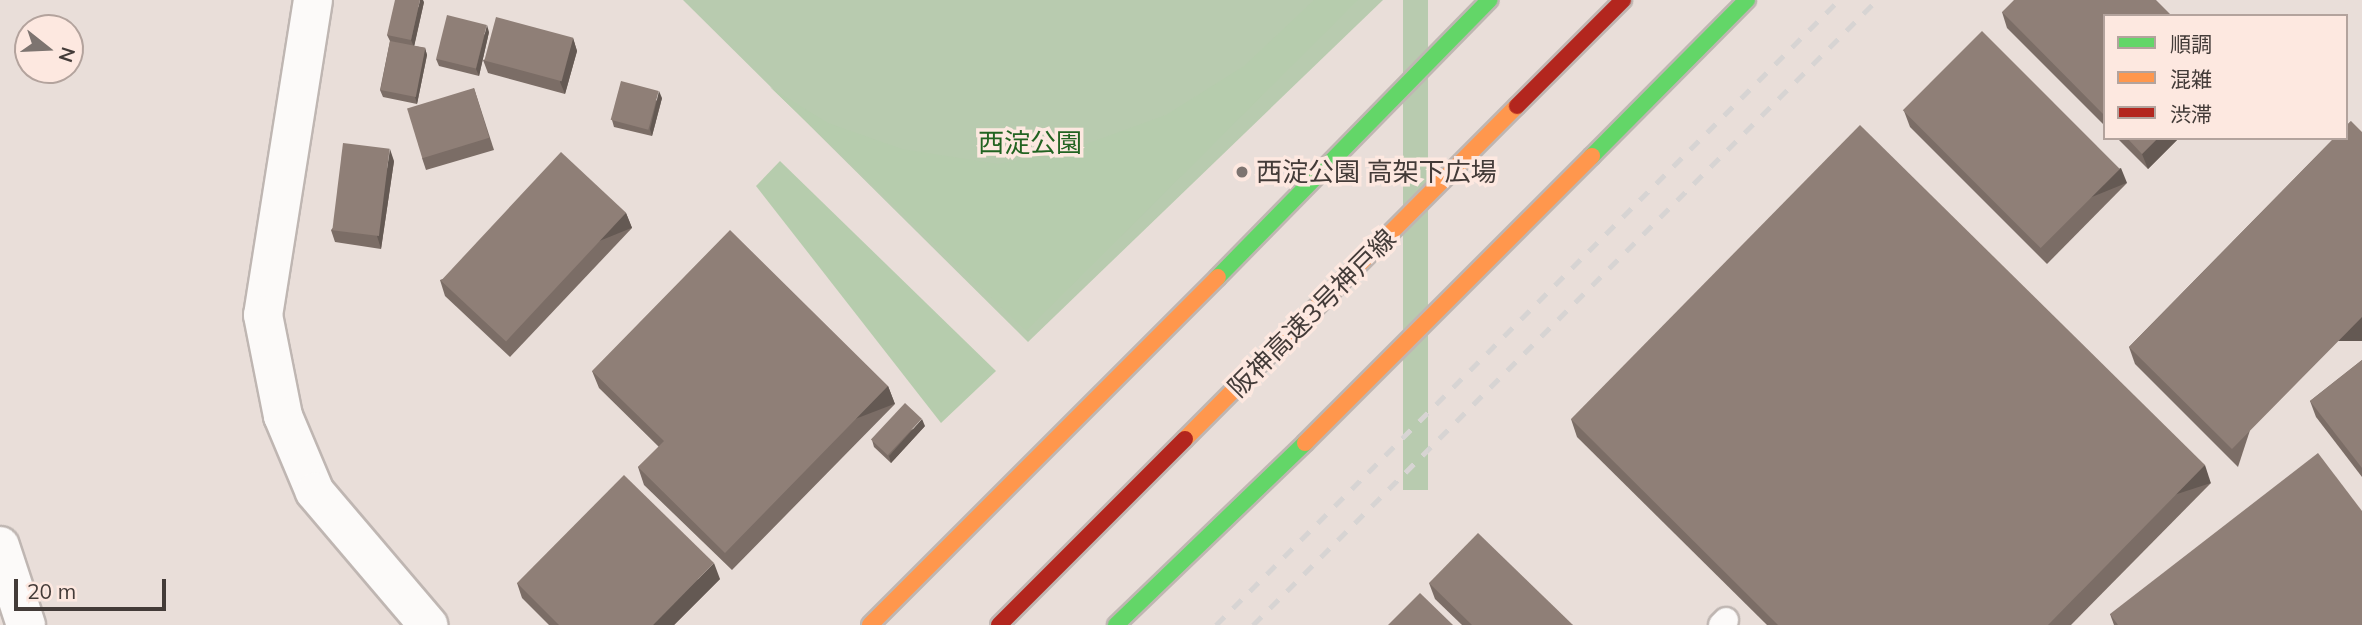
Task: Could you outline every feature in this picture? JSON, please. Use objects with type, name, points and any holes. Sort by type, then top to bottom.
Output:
[{"type":"main road","points":[[870,625],[1173,323],[1489,0]]},
{"type":"main road","name":"阪神高速3号神戸線","points":[[999,625],[1623,0]]},
{"type":"main road","points":[[1116,625],[1326,423],[1747,0]]},
{"type":"street","points":[[313,0],[263,315],[283,416],[315,492],[428,625]]},
{"type":"street","points":[[0,546],[26,625]]},
{"type":"green space","name":"西淀公園","points":[[683,0],[1383,0],[1028,342]]},
{"type":"green space","points":[[1314,0],[1358,0],[1026,331],[770,87],[828,123],[902,149],[998,164],[1067,151],[1166,115],[1244,66]]},
{"type":"green space","points":[[1403,0],[1428,0],[1428,490],[1403,490]]},
{"type":"green space","points":[[780,161],[996,371],[941,423],[756,186]]},
{"type":"building","points":[[395,0],[420,0],[411,40],[387,35]]},
{"type":"building","points":[[2014,0],[2156,0],[2170,14],[2103,14],[2103,114],[2002,12]]},
{"type":"building","points":[[447,15],[487,25],[476,69],[436,59]]},
{"type":"building","points":[[496,17],[573,38],[562,81],[484,60]]},
{"type":"building","points":[[1982,31],[2120,169],[2041,248],[1903,110]]},
{"type":"building","points":[[390,41],[425,48],[416,97],[380,90]]},
{"type":"building","points":[[621,81],[659,91],[648,130],[611,120]]},
{"type":"building","points":[[474,88],[489,138],[422,158],[407,108]]},
{"type":"building","points":[[2351,121],[2362,132],[2362,317],[2232,449],[2129,347],[2332,140],[2348,140],[2348,124]]},
{"type":"building","points":[[1860,125],[2205,465],[2048,625],[1778,625],[1571,419]]},
{"type":"building","points":[[2129,140],[2156,140],[2142,154]]},
{"type":"building","points":[[343,143],[390,149],[379,236],[332,230]]},
{"type":"building","points":[[561,152],[626,213],[506,341],[441,281]]},
{"type":"building","points":[[730,230],[888,386],[725,553],[638,467],[664,441],[592,371]]},
{"type":"building","points":[[2362,360],[2362,468],[2310,401]]},
{"type":"building","points":[[905,403],[922,419],[888,455],[871,440]]},
{"type":"building","points":[[2318,453],[2362,511],[2362,625],[2118,625],[2110,614]]},
{"type":"building","points":[[624,475],[714,563],[653,625],[559,625],[517,583]]},
{"type":"building","points":[[1478,533],[1573,625],[1472,625],[1429,583]]},
{"type":"building","points":[[1420,593],[1453,625],[1388,625]]},
{"type":"railway","points":[[1216,625],[1839,0]]},
{"type":"railway","points":[[1253,625],[1877,0]]},
{"type":"traffic: fast","points":[[1218,277],[1489,0]]},
{"type":"traffic: fast","points":[[1592,156],[1747,0]]},
{"type":"traffic: fast","points":[[1116,625],[1305,443]]},
{"type":"traffic: slow","points":[[1185,439],[1517,106]]},
{"type":"traffic: slow","points":[[1305,443],[1592,156]]},
{"type":"traffic: slow","points":[[870,625],[1218,277]]},
{"type":"traffic: jam","points":[[1517,106],[1623,0]]},
{"type":"traffic: jam","points":[[999,625],[1185,439]]},
{"type":"place","name":"西淀公園 高架下広場","points":[[1242,172]]}]
